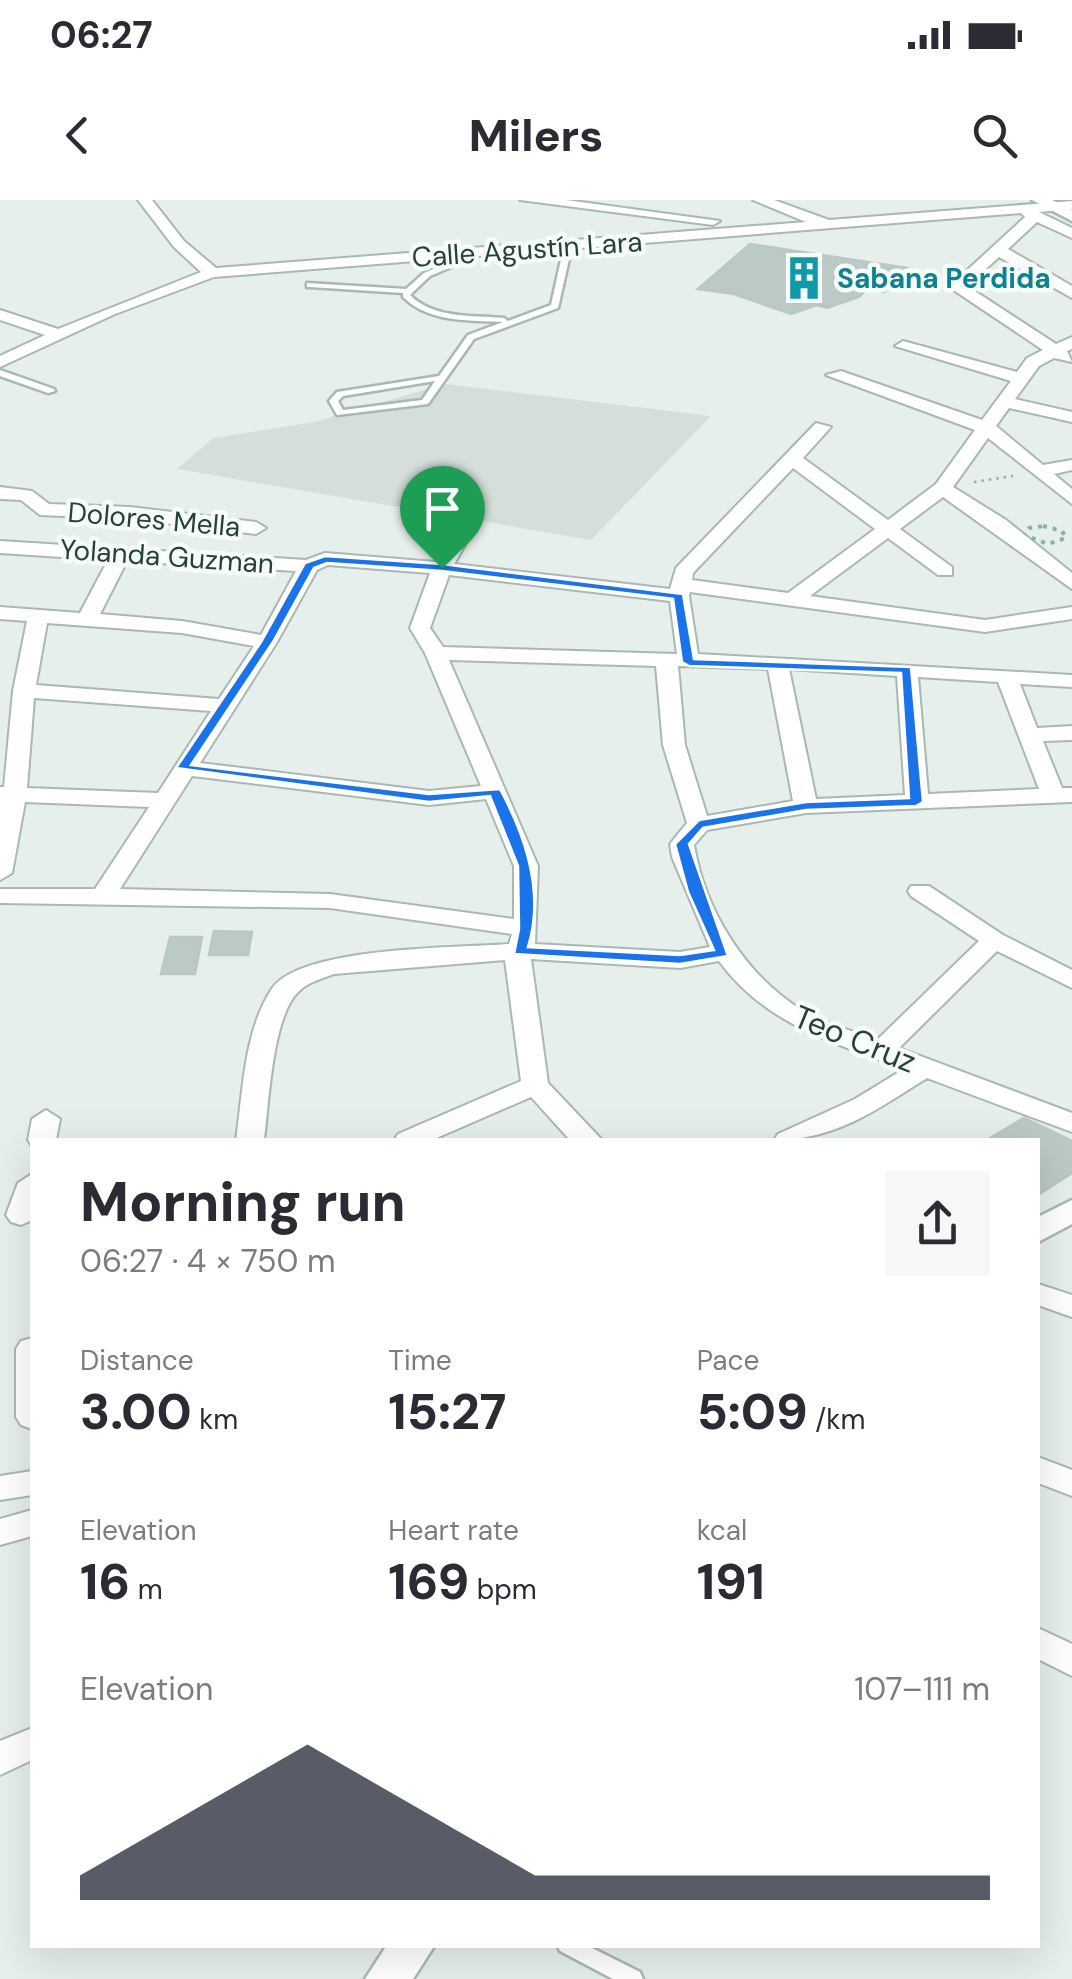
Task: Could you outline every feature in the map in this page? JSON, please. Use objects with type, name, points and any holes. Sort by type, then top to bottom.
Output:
[{"type":"street","points":[[146,200],[179,244],[212,272]]},
{"type":"street","points":[[526,200],[778,230]]},
{"type":"street","points":[[666,200],[739,224]]},
{"type":"street","points":[[760,200],[832,226]]},
{"type":"street","points":[[929,200],[945,218]]},
{"type":"street","points":[[1046,208],[1072,216]]},
{"type":"street","points":[[1046,208],[1072,234]]},
{"type":"street","points":[[1046,208],[960,282],[960,293],[1072,361]]},
{"type":"street","name":"Calle Agustín Lara","points":[[0,362],[58,334],[212,272],[1046,208]]},
{"type":"street","points":[[997,249],[1072,293]]},
{"type":"street","points":[[0,315],[58,334]]},
{"type":"street","points":[[791,600],[943,488],[1020,378],[1051,349],[1072,342]]},
{"type":"street","points":[[902,346],[1020,378]]},
{"type":"street","points":[[835,375],[987,428],[1072,498]]},
{"type":"street","points":[[1006,402],[1072,417]]},
{"type":"street","points":[[822,427],[682,572],[678,662],[667,714],[674,754],[699,824],[806,806],[1062,796],[1029,735],[1007,679]]},
{"type":"street","points":[[791,458],[945,571]]},
{"type":"street","points":[[1040,471],[1072,465]]},
{"type":"street","points":[[943,488],[1068,574]]},
{"type":"street","name":"Dolores Mella","points":[[0,493],[25,495],[39,502],[40,510],[130,513],[256,528]]},
{"type":"street","points":[[9,547],[40,510]]},
{"type":"street","points":[[459,538],[442,568],[420,624],[436,653],[526,866],[517,976],[535,1085],[585,1138]]},
{"type":"street","name":"Yolanda Guzman","points":[[9,547],[309,566],[325,559],[442,568],[680,596],[791,600],[985,626],[1072,612]]},
{"type":"street","points":[[88,617],[121,553]]},
{"type":"street","points":[[102,897],[161,800],[267,642],[309,566]]},
{"type":"street","points":[[0,614],[182,626],[267,642]]},
{"type":"street","points":[[0,873],[8,794],[38,615]]},
{"type":"street","points":[[436,653],[777,663],[1072,681]]},
{"type":"street","points":[[777,663],[806,806]]},
{"type":"street","points":[[907,669],[916,802]]},
{"type":"street","points":[[24,691],[226,706]]},
{"type":"street","points":[[1029,735],[1072,733]]},
{"type":"street","points":[[183,768],[429,798],[495,792]]},
{"type":"street","points":[[8,794],[161,800]]},
{"type":"street","name":"Teo Cruz","points":[[699,824],[682,844],[696,892],[722,953],[764,998],[797,1019],[880,1053],[1072,1122]]},
{"type":"street","points":[[920,891],[994,940],[1072,980]]},
{"type":"street","points":[[0,896],[343,901],[458,913],[522,940]]},
{"type":"street","points":[[250,1138],[265,1039],[284,991],[300,978],[330,967],[522,940],[680,960],[722,953]]},
{"type":"street","points":[[880,1053],[994,940]]},
{"type":"street","points":[[792,1138],[865,1105],[924,1068]]},
{"type":"street","points":[[413,1138],[535,1085]]},
{"type":"street","points":[[18,1215],[30,1188]]},
{"type":"street","points":[[1040,1230],[1072,1210]]},
{"type":"street","points":[[1040,1295],[1072,1306]]},
{"type":"street","points":[[1040,1470],[1072,1484]]},
{"type":"street","points":[[0,1488],[30,1482]]},
{"type":"street","points":[[0,1532],[30,1524]]},
{"type":"street","points":[[1040,1643],[1072,1662]]},
{"type":"street","points":[[0,1759],[30,1744]]},
{"type":"street","points":[[387,1979],[411,1948]]},
{"type":"lane","points":[[439,378],[340,394],[333,401],[340,413],[353,414],[425,402],[471,337],[558,304],[568,246]]},
{"type":"lane","points":[[310,285],[406,291],[428,274],[476,253]]},
{"type":"lane","points":[[406,291],[412,304],[427,310],[514,320]]},
{"type":"lane","points":[[0,373],[51,391]]},
{"type":"lane","points":[[572,1948],[633,1979]]},
{"type":"path","points":[[943,488],[1040,471]]},
{"type":"path","points":[[1058,529],[1072,526]]},
{"type":"shaded area","points":[[445,384],[711,416],[591,540],[177,469],[213,438],[314,422]]},
{"type":"building","name":"Sabana Perdida","points":[[750,244],[907,268],[884,292],[867,289],[859,297],[827,308],[817,305],[791,314],[734,294],[698,289]]},
{"type":"building","points":[[214,931],[252,932],[248,955],[209,955]]},
{"type":"building","points":[[170,937],[202,937],[195,974],[161,974]]},
{"type":"building","points":[[1024,1118],[1072,1141],[1072,1173],[1040,1194],[1040,1138],[990,1138]]},
{"type":"place","name":"Sabana Perdida","points":[[804,278]]},
{"type":"route","points":[[325,559],[442,568],[678,596],[689,662],[907,669],[916,802],[806,806],[699,824],[686,834],[682,844],[684,857],[722,953],[680,960],[519,951],[526,929],[526,866],[495,792],[429,798],[260,774],[183,768],[267,642],[314,562],[325,559]]}]
